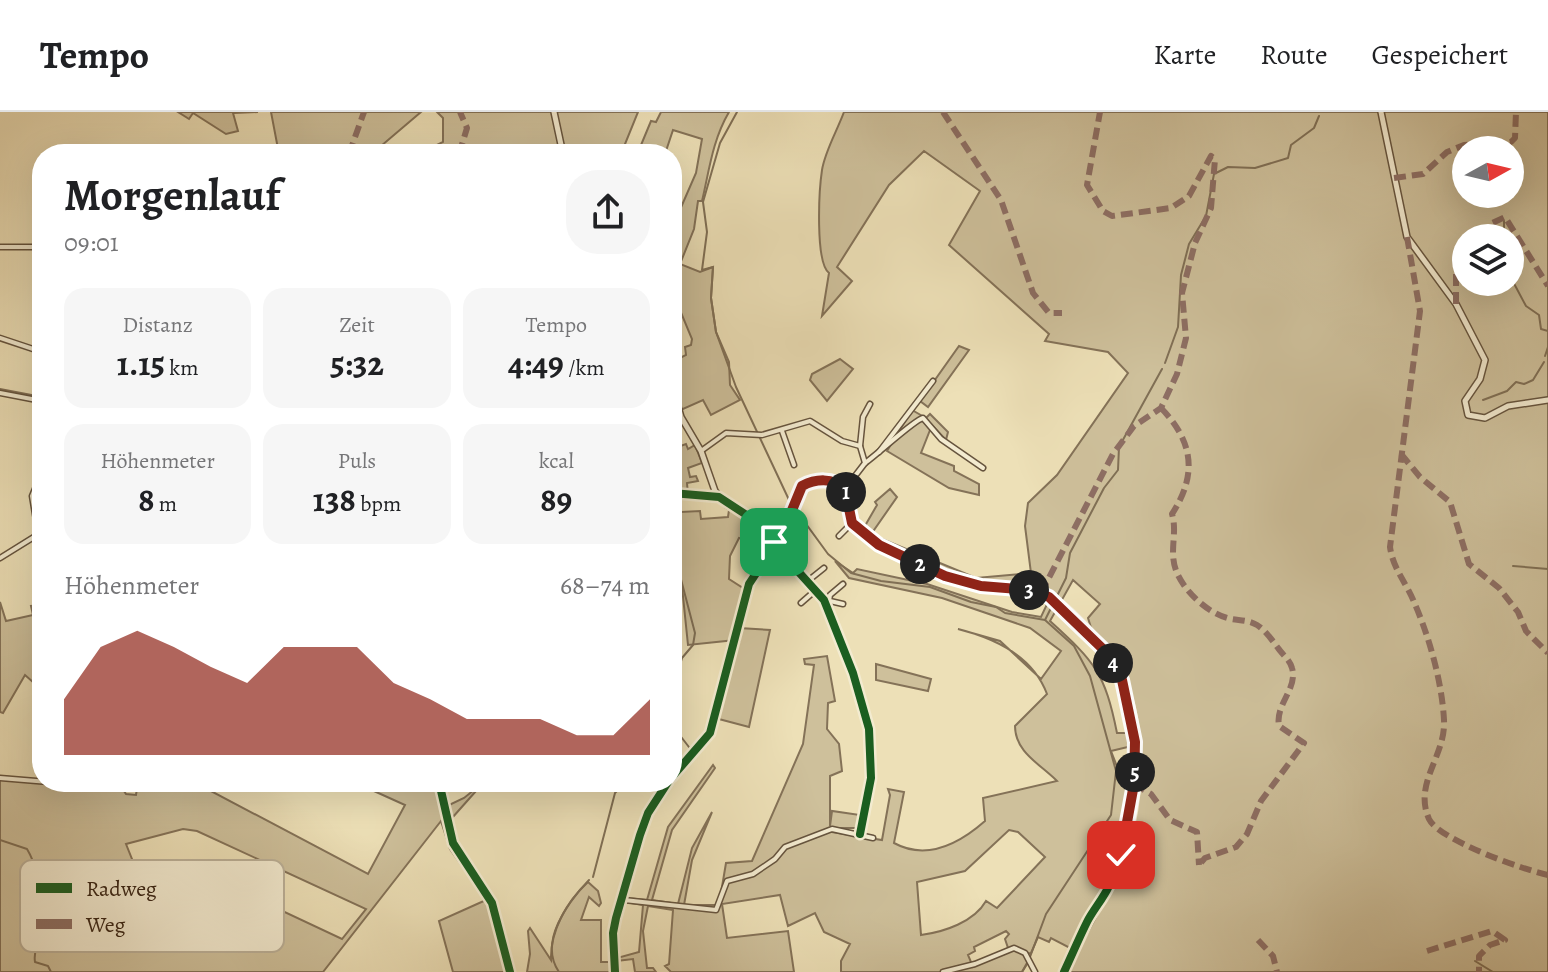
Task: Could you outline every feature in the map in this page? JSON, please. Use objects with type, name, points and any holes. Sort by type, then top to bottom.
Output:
[{"type":"street","points":[[554,112],[561,144]]},
{"type":"street","points":[[1381,112],[1407,237],[1456,304],[1485,360],[1480,379],[1465,401],[1468,415],[1485,418],[1508,406],[1548,400]]},
{"type":"street","points":[[0,247],[32,247]]},
{"type":"street","points":[[0,338],[32,349]]},
{"type":"street","points":[[879,453],[933,381]]},
{"type":"street","points":[[0,393],[32,399]]},
{"type":"street","points":[[865,463],[860,446],[863,417],[870,404]]},
{"type":"street","points":[[983,468],[941,439],[923,418],[865,463],[845,489],[852,523],[879,545],[945,576],[981,586],[1032,590],[1049,597],[1088,632],[1119,672],[1126,692],[1136,764],[1125,842],[1108,888],[1088,921],[1064,972]]},
{"type":"street","points":[[682,419],[701,451],[719,497]]},
{"type":"street","points":[[701,451],[726,433],[754,436],[782,431],[810,421],[842,441],[860,446]]},
{"type":"street","points":[[782,431],[794,465]]},
{"type":"street","points":[[682,765],[710,733],[737,640],[746,593],[774,542],[780,537],[803,486],[829,481],[845,489]]},
{"type":"street","points":[[682,494],[719,497],[748,516],[766,540],[774,542],[826,601],[853,673],[869,729],[871,778],[860,834]]},
{"type":"street","points":[[839,536],[852,523]]},
{"type":"street","points":[[0,558],[32,537]]},
{"type":"street","points":[[809,580],[824,568]]},
{"type":"street","points":[[826,601],[843,584]]},
{"type":"street","points":[[801,603],[817,589]]},
{"type":"street","points":[[826,601],[843,604]]},
{"type":"street","points":[[0,778],[32,781]]},
{"type":"street","points":[[615,972],[613,933],[648,813],[662,792]]},
{"type":"street","points":[[624,900],[716,910],[727,881],[753,874],[775,859],[785,847],[832,829],[873,838]]},
{"type":"street","points":[[943,972],[975,964],[1014,948],[1025,953],[1035,972]]},
{"type":"shaded area","points":[[178,112],[258,112],[233,113],[238,131],[226,134],[193,113],[189,119]]},
{"type":"shaded area","points":[[271,112],[421,112],[383,144],[277,144]]},
{"type":"shaded area","points":[[437,112],[638,112],[625,144],[439,144],[443,142],[443,118]]},
{"type":"shaded area","points":[[661,112],[729,112],[715,145],[702,201],[698,201],[694,229],[682,259],[682,205],[696,173],[702,139],[673,130],[668,144],[641,144],[651,121],[656,122]]},
{"type":"shaded area","points":[[844,112],[1548,112],[1548,972],[1070,972],[1076,951],[1051,938],[1049,942],[1038,937],[1031,953],[1024,954],[1029,961],[1022,972],[841,972],[841,961],[850,944],[824,932],[815,913],[788,926],[780,895],[722,904],[727,938],[788,931],[794,972],[671,972],[665,966],[669,964],[673,910],[648,906],[643,931],[647,968],[653,968],[656,972],[635,972],[633,959],[616,961],[617,958],[639,952],[643,905],[625,902],[627,898],[647,900],[668,827],[713,765],[715,768],[672,830],[652,900],[678,904],[692,848],[712,812],[692,860],[684,905],[719,905],[726,863],[752,861],[803,744],[814,665],[805,664],[804,659],[827,656],[835,701],[828,703],[827,729],[839,744],[842,771],[830,776],[830,826],[832,811],[860,815],[857,828],[831,828],[831,832],[882,840],[890,795],[888,789],[904,792],[894,843],[906,848],[931,850],[954,842],[985,821],[983,798],[1057,781],[1024,750],[1015,726],[1047,694],[1036,675],[1041,679],[1061,651],[1030,628],[942,598],[849,578],[835,561],[853,573],[857,569],[927,584],[1012,612],[1041,617],[1049,600],[947,581],[863,538],[862,531],[877,505],[875,502],[890,489],[897,497],[872,533],[882,539],[976,578],[1031,573],[1025,526],[1028,503],[1057,475],[1128,373],[1108,352],[1045,341],[1049,334],[949,245],[980,191],[924,151],[889,185],[837,267],[852,281],[822,316],[829,273],[822,255],[819,208],[826,156]],"holes":[[[1073,580],[1100,604],[1088,618],[1093,634],[1089,638],[1117,677],[1129,733],[1117,733],[1108,696],[1096,670],[1050,621]],[[1136,745],[1135,781],[1123,782],[1111,751]],[[1009,830],[1018,832],[1045,857],[997,908],[986,901],[974,915],[958,925],[921,935],[917,882],[965,871]],[[1006,931],[1009,934],[1005,939],[1009,951],[973,967],[968,955],[975,951],[974,947]]]},
{"type":"shaded area","points":[[682,265],[700,272],[713,267],[711,298],[716,332],[729,362],[730,385],[740,400],[711,415],[703,400],[682,409],[682,357],[686,355],[685,347],[691,345],[692,339],[682,315]]},
{"type":"shaded area","points":[[959,346],[969,350],[928,407],[920,401]]},
{"type":"shaded area","points":[[840,359],[853,369],[827,401],[810,380],[812,374]]},
{"type":"shaded area","points":[[912,410],[926,418],[930,414],[948,432],[946,440],[932,425],[921,453],[954,466],[954,471],[979,484],[979,495],[949,488],[887,451]]},
{"type":"shaded area","points":[[686,444],[688,449],[695,445],[702,463],[688,468],[690,477],[696,476],[698,481],[687,483],[688,495],[682,494],[682,445]]},
{"type":"shaded area","points":[[729,510],[750,522],[759,535],[755,542],[739,538],[730,556],[729,579],[746,590],[739,628],[770,630],[749,727],[715,718],[736,640],[688,645],[682,587],[682,512],[700,511],[701,519],[728,517]]},
{"type":"shaded area","points":[[0,602],[6,621],[32,615],[32,681],[25,675],[3,713],[0,712]]},
{"type":"shaded area","points":[[973,633],[1000,641],[1010,650]]},
{"type":"shaded area","points":[[1010,650],[1022,659],[1036,675]]},
{"type":"shaded area","points":[[876,664],[931,679],[928,691],[876,680]]},
{"type":"shaded area","points":[[0,776],[32,779],[32,792],[125,792],[136,795],[136,792],[213,792],[368,874],[405,805],[376,792],[442,792],[445,807],[475,792],[452,818],[452,831],[462,853],[490,894],[507,964],[511,964],[513,972],[453,972],[439,921],[486,900],[450,849],[441,821],[323,972],[0,972]]},
{"type":"shaded area","points":[[588,882],[598,891],[601,903],[599,906],[589,897],[581,920],[601,920],[601,962],[613,962],[613,972],[527,972],[530,928],[551,960],[553,938],[561,917]]},
{"type":"waterway","points":[[737,112],[720,143],[703,202],[707,232],[702,270],[713,267],[711,298],[716,332],[736,387],[790,502],[828,554],[851,573],[881,581],[930,587],[971,602],[996,607],[1005,613],[1045,620],[1074,646],[1090,676],[1116,771],[1111,815],[1046,914],[1030,957]]},
{"type":"waterway","points":[[1165,363],[1178,327],[1181,275],[1189,244],[1206,216],[1214,174],[1228,167],[1255,168],[1288,158],[1291,145],[1314,128],[1319,116]]},
{"type":"waterway","points":[[1521,296],[1526,306],[1539,315],[1541,329],[1548,331]]},
{"type":"waterway","points":[[1545,356],[1548,347]]},
{"type":"waterway","points":[[1483,400],[1507,391],[1516,382],[1524,384],[1533,380],[1544,362]]},
{"type":"waterway","points":[[1056,598],[1066,578],[1070,553],[1104,488],[1118,470],[1119,447],[1162,369]]},
{"type":"waterway","points":[[0,389],[32,395]]},
{"type":"waterway","points":[[1513,566],[1548,569]]},
{"type":"waterway","points":[[682,583],[695,633],[693,645],[682,658]]},
{"type":"waterway","points":[[1045,620],[1053,604]]},
{"type":"waterway","points":[[682,738],[692,751]]},
{"type":"waterway","points":[[593,877],[616,792]]},
{"type":"waterway","points":[[0,840],[27,849],[33,860]]},
{"type":"waterway","points":[[559,972],[552,948],[558,923],[572,899],[589,880]]},
{"type":"waterway","points":[[35,952],[35,962],[48,966],[51,972]]},
{"type":"waterway","points":[[1475,961],[1493,972]]},
{"type":"waterway","points":[[1022,972],[1027,963]]},
{"type":"marked path","points":[[353,144],[364,112]]},
{"type":"marked path","points":[[460,112],[467,128],[462,144]]},
{"type":"marked path","points":[[943,112],[1001,200],[1033,293],[1049,313],[1062,313]]},
{"type":"marked path","points":[[1041,593],[1113,454],[1134,426],[1161,408],[1177,374],[1186,338],[1182,293],[1195,243],[1211,208],[1215,159],[1211,156],[1189,196],[1171,208],[1112,216],[1103,211],[1087,185],[1100,112]]},
{"type":"marked path","points":[[1394,178],[1423,174],[1447,152],[1464,145],[1511,142],[1515,138],[1516,112]]},
{"type":"marked path","points":[[1490,224],[1505,217],[1509,224]]},
{"type":"marked path","points":[[1407,237],[1420,311],[1390,547],[1425,629],[1443,705],[1443,733],[1427,781],[1425,806],[1429,819],[1448,836],[1502,861],[1548,875]]},
{"type":"marked path","points":[[1524,247],[1548,286]]},
{"type":"marked path","points":[[1456,296],[1456,304]]},
{"type":"marked path","points":[[1161,408],[1180,433],[1188,458],[1186,485],[1172,514],[1173,558],[1177,573],[1186,588],[1205,606],[1227,618],[1257,625],[1288,660],[1293,676],[1280,711],[1279,726],[1304,743],[1261,801],[1247,834],[1236,847],[1205,858],[1199,865]]},
{"type":"marked path","points":[[1401,454],[1420,477],[1450,502],[1469,564],[1499,588],[1518,612],[1526,631],[1548,653]]},
{"type":"marked path","points":[[1134,784],[1151,794],[1170,820],[1197,832],[1199,865]]},
{"type":"marked path","points":[[1427,951],[1492,931],[1505,940],[1490,945],[1479,956],[1479,972]]},
{"type":"marked path","points":[[1258,940],[1273,956],[1277,972]]},
{"type":"cycle path","points":[[682,765],[710,733],[749,584],[780,537],[799,491],[809,483],[838,483],[846,495],[854,523],[881,546],[907,561],[951,578],[979,586],[1024,589],[1047,597],[1082,626],[1113,665],[1133,726],[1136,759],[1129,825],[1109,886],[1087,922],[1064,972]]},
{"type":"cycle path","points":[[682,494],[719,497],[748,516],[824,600],[853,673],[869,729],[871,778],[860,834]]},
{"type":"cycle path","points":[[441,792],[453,843],[492,903],[510,972]]},
{"type":"cycle path","points":[[615,972],[613,933],[616,918],[640,835],[648,813],[662,792]]},
{"type":"route","points":[[774,542],[783,532],[802,486],[823,480],[835,482],[845,489],[847,511],[852,523],[879,545],[962,582],[1032,590],[1054,600],[1110,658],[1126,692],[1136,764],[1121,855]]}]
